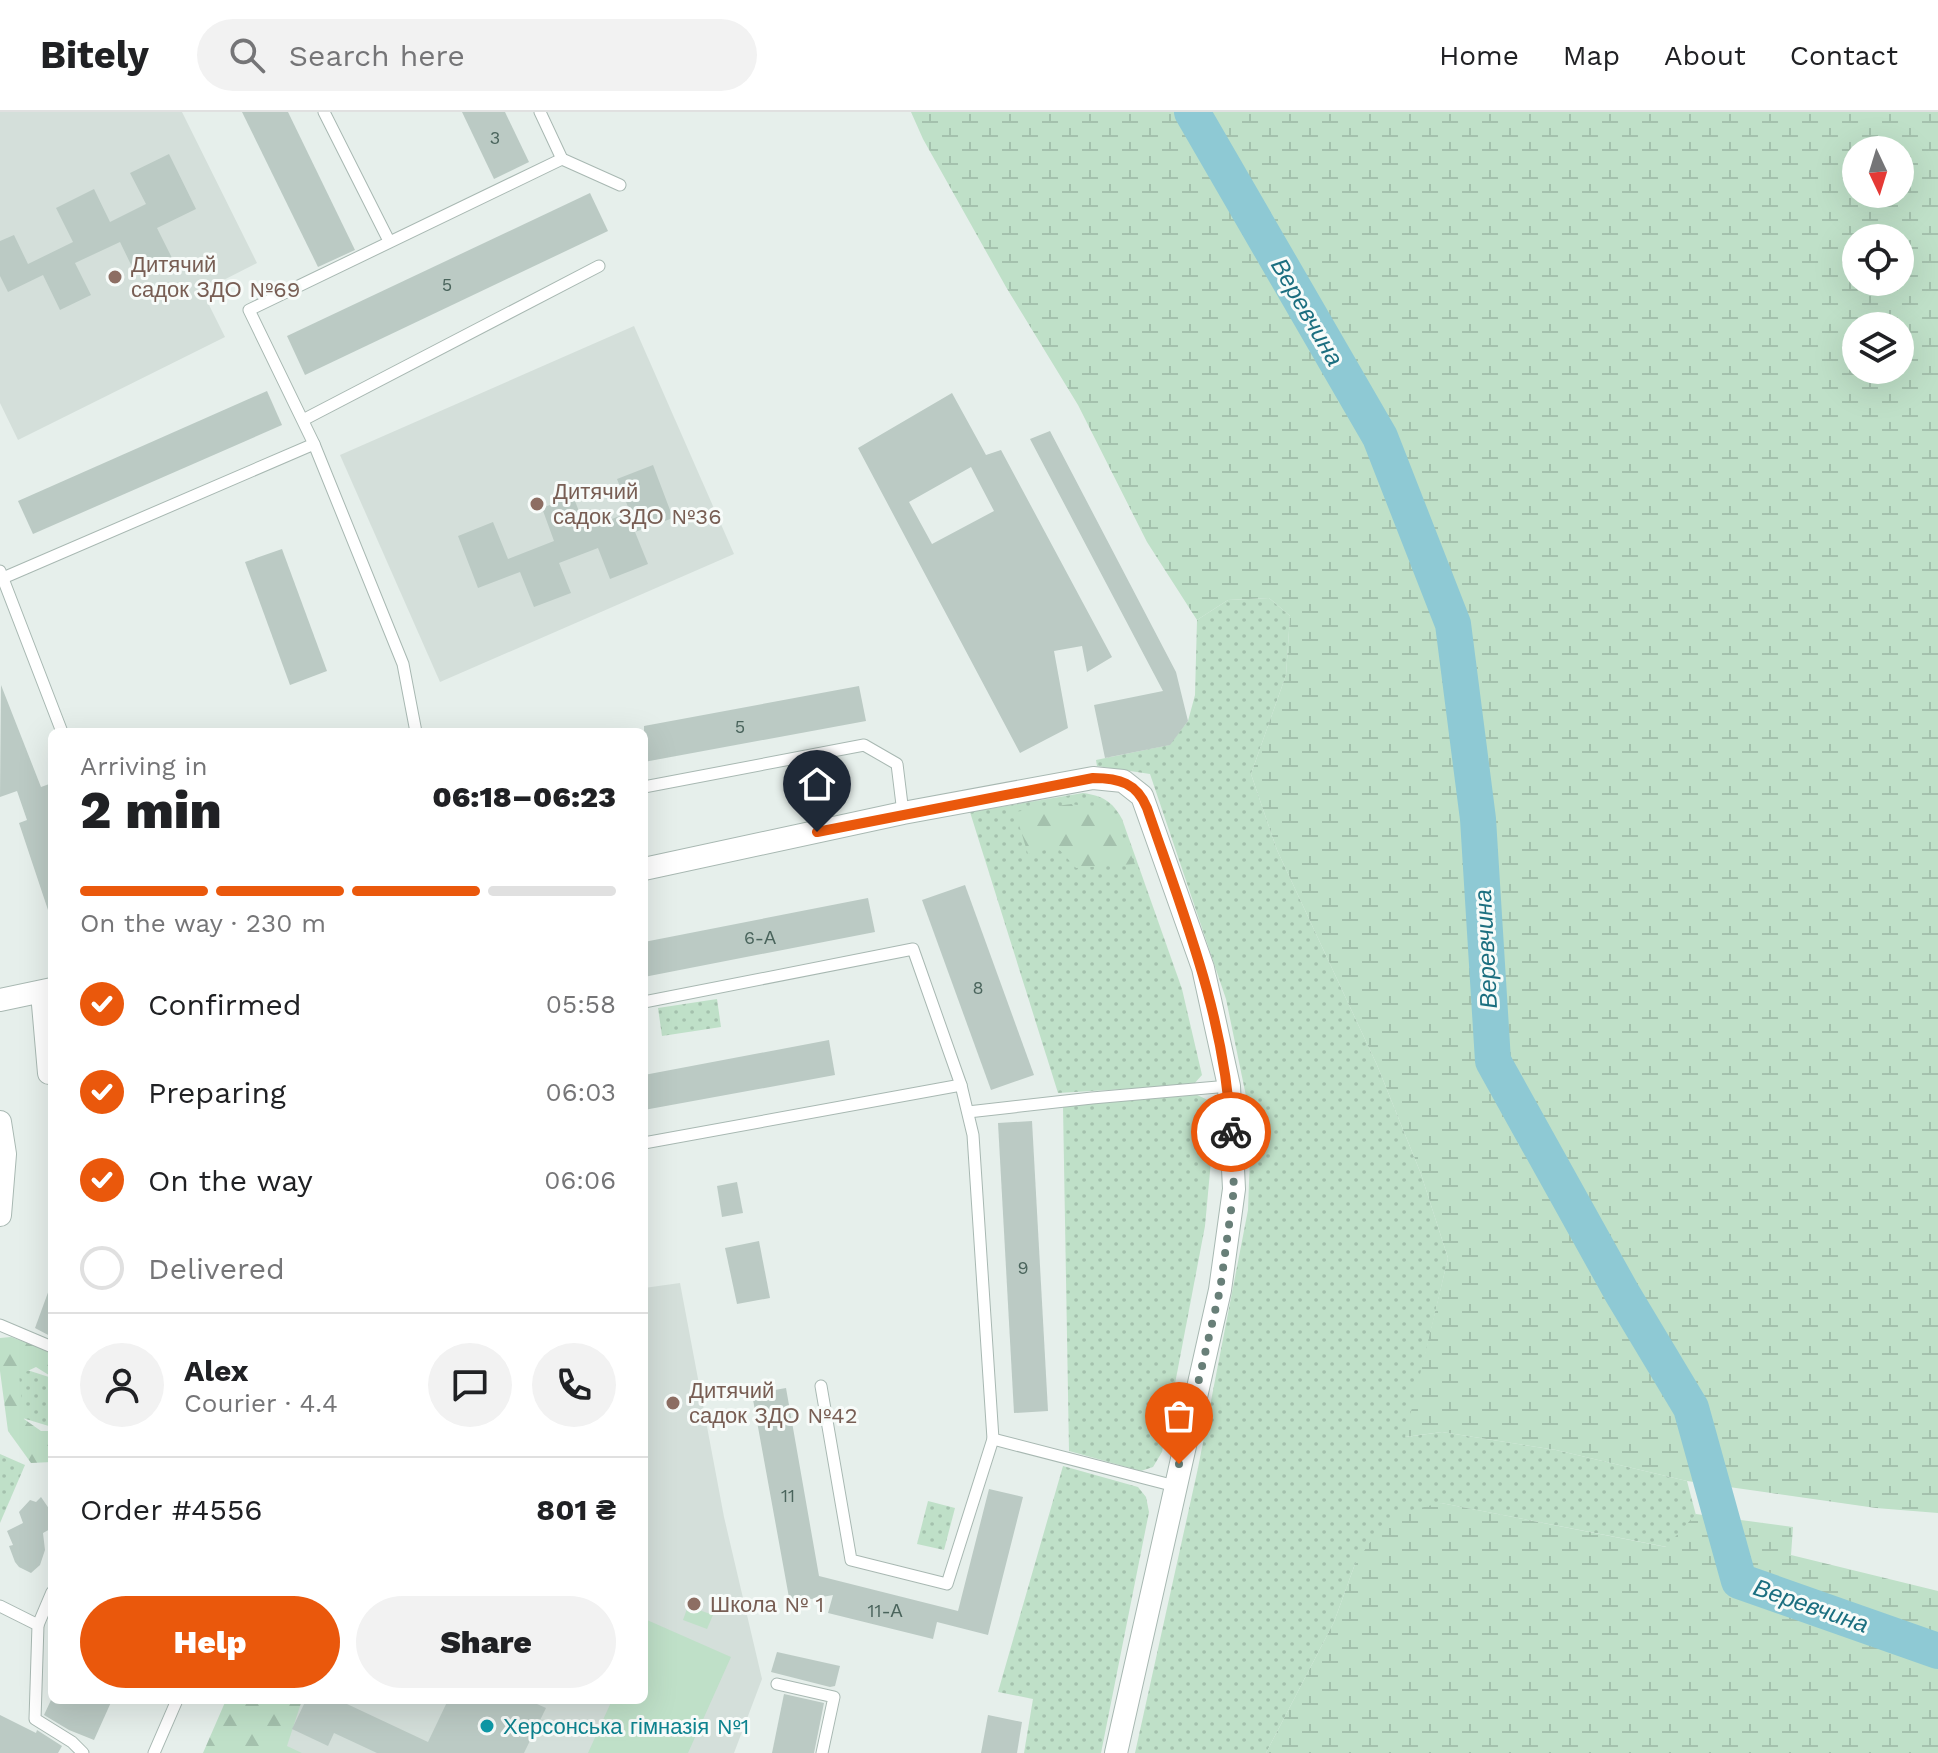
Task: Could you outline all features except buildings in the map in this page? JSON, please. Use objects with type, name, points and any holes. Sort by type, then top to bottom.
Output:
[{"type":"street","points":[[648,868],[903,813],[1093,778],[1123,781],[1135,788],[1147,808],[1203,968],[1229,1086],[1234,1189],[1220,1290],[1116,1753]]},
{"type":"street","points":[[0,1000],[47,991],[48,1032]]},
{"type":"street","points":[[0,1122],[5,1154],[0,1215]]},
{"type":"lane","points":[[324,112],[389,241]]},
{"type":"lane","points":[[540,112],[562,159],[620,185]]},
{"type":"lane","points":[[415,728],[403,664],[314,444],[249,310],[562,159]]},
{"type":"lane","points":[[303,420],[599,266]]},
{"type":"lane","points":[[60,728],[1,574],[314,444]]},
{"type":"lane","points":[[648,786],[864,745],[897,764],[903,813]]},
{"type":"lane","points":[[648,1001],[913,949],[961,1085],[973,1135],[993,1439],[947,1584],[851,1560],[821,1386]]},
{"type":"lane","points":[[648,1142],[961,1085]]},
{"type":"lane","points":[[968,1112],[1229,1086]]},
{"type":"lane","points":[[0,1325],[48,1345]]},
{"type":"lane","points":[[993,1439],[1175,1486]]},
{"type":"lane","points":[[48,1601],[38,1625],[35,1719],[72,1742],[83,1753]]},
{"type":"lane","points":[[0,1606],[38,1625]]},
{"type":"lane","points":[[777,1684],[834,1697],[822,1753]]},
{"type":"lane","points":[[154,1753],[175,1704]]},
{"type":"shaded area","name":"Дитячий садок ЗДО №69","points":[[0,112],[182,112],[257,263],[202,291],[225,337],[18,440],[0,403]]},
{"type":"shaded area","name":"Дитячий садок ЗДО №36","points":[[634,326],[734,554],[440,682],[340,455]]},
{"type":"shaded area","name":"Школа № 1","points":[[680,1283],[724,1517],[762,1679],[734,1753],[234,1753],[257,1704],[648,1704],[648,1287]]},
{"type":"green space","points":[[911,112],[1938,112],[1938,1513],[1876,1508],[1687,1481],[1556,1450],[1442,1432],[1405,1437],[1448,1258],[1421,1174],[1377,1065],[1277,850],[1251,774],[1286,675],[1290,616],[1269,598],[1228,600],[1197,620],[1147,542],[1078,405],[1006,287]]},
{"type":"green space","points":[[1269,598],[1290,616],[1286,675],[1251,774],[1277,850],[1377,1065],[1421,1174],[1448,1258],[1406,1437],[1442,1432],[1556,1450],[1687,1481],[1697,1519],[1667,1547],[1441,1503],[1355,1564],[1334,1622],[1266,1753],[1135,1753],[1198,1468],[1248,1210],[1250,1156],[1246,1096],[1226,999],[1150,774],[1097,766],[1096,760],[1169,745],[1188,721],[1195,695],[1197,620],[1228,600]]},
{"type":"green space","points":[[1083,793],[1106,800],[1122,819],[1182,989],[1202,1075],[1193,1085],[1058,1093],[970,812]]},
{"type":"green space","points":[[1071,804],[1111,810],[1135,864],[1076,868],[1057,847],[1028,854],[1015,812]]},
{"type":"green space","points":[[717,999],[721,1027],[662,1036],[658,1008]]},
{"type":"green space","points":[[1197,1095],[1210,1101],[1214,1128],[1205,1226],[1162,1452],[1153,1467],[1141,1471],[1069,1451],[1063,1106]]},
{"type":"green space","points":[[11,1337],[48,1351],[48,1374],[36,1367],[19,1375],[24,1419],[41,1431],[48,1431],[48,1462],[31,1463],[8,1431],[0,1371],[0,1338]]},
{"type":"green space","points":[[21,1368],[48,1377],[48,1426],[6,1413]]},
{"type":"green space","points":[[0,1454],[25,1465],[0,1523]]},
{"type":"green space","points":[[1063,1466],[1138,1487],[1146,1497],[1149,1512],[1101,1753],[1024,1753],[1033,1699],[998,1692]]},
{"type":"green space","points":[[928,1501],[955,1508],[944,1550],[917,1544]]},
{"type":"green space","points":[[1441,1503],[1666,1547],[1696,1514],[1793,1527],[1791,1555],[1938,1591],[1938,1753],[1266,1753],[1334,1622],[1355,1564],[1382,1525],[1403,1512]]},
{"type":"green space","points":[[688,1606],[713,1615],[707,1629],[683,1620]]},
{"type":"green space","points":[[648,1620],[731,1657],[688,1753],[588,1753],[610,1704],[648,1704]]},
{"type":"green space","points":[[224,1704],[301,1704],[287,1746],[302,1753],[203,1753]]},
{"type":"waterway","name":"Веревчина","points":[[1192,112],[1380,437],[1453,624],[1478,819],[1493,1061],[1622,1293],[1691,1408],[1739,1581],[1938,1651]]},
{"type":"way so far","points":[[1179,1464],[1220,1290],[1234,1189],[1231,1132]]},
{"type":"place","name":"Дитячий садок ЗДО №69","points":[[115,277]]},
{"type":"place","name":"Дитячий садок ЗДО №36","points":[[537,504]]},
{"type":"place","name":"Дитячий садок ЗДО №42","points":[[673,1403]]},
{"type":"place","name":"Школа № 1","points":[[694,1604]]},
{"type":"place","name":"Херсонська гімназія №1","points":[[487,1726]]},
{"type":"route","points":[[817,832],[1093,778],[1123,781],[1135,788],[1147,808],[1203,968],[1229,1086],[1231,1132]]}]
